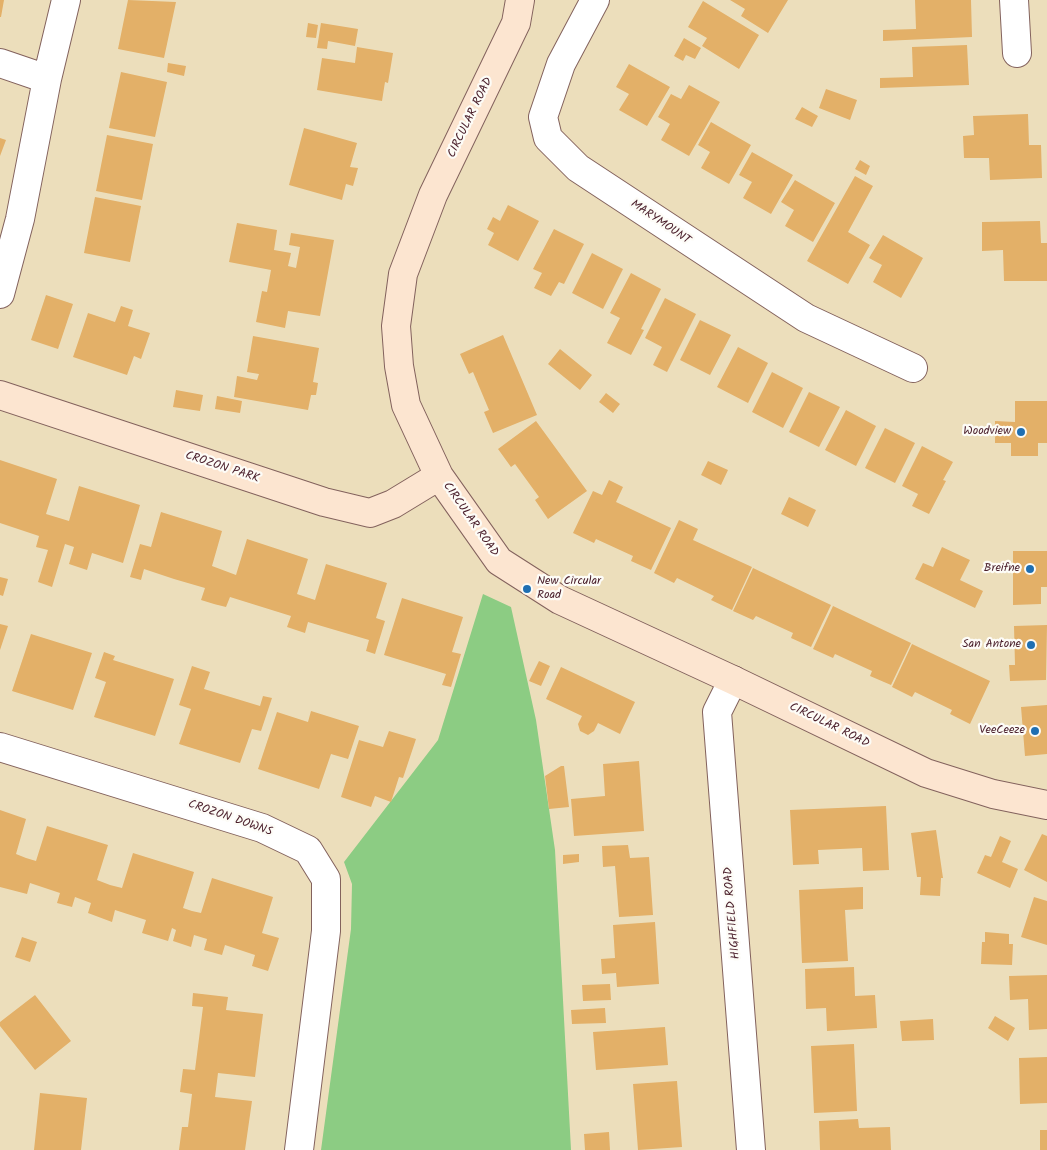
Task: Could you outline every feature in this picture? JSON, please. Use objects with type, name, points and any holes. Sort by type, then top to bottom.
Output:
[{"type":"street","points":[[0,294],[20,219],[47,79],[66,0]]},
{"type":"street","name":"CIRCULAR ROAD","points":[[520,0],[516,23],[433,195],[403,274],[396,326],[399,366],[406,405],[439,476],[499,561],[560,600],[733,680],[926,773],[993,794],[1047,805]]},
{"type":"street","name":"MARYMOUNT","points":[[595,0],[561,64],[543,117],[548,138],[578,168],[806,318],[913,368]]},
{"type":"street","points":[[1014,0],[1017,53]]},
{"type":"street","points":[[0,63],[47,79]]},
{"type":"street","name":"CROZON PARK","points":[[0,395],[324,502],[370,513],[393,504],[439,476]]},
{"type":"street","name":"HIGHFIELD ROAD","points":[[733,680],[717,712],[751,1150]]},
{"type":"street","name":"CROZON DOWNS","points":[[0,747],[262,828],[308,850],[326,879],[326,931],[299,1150]]},
{"type":"green space","points":[[483,594],[511,607],[536,720],[555,850],[571,1150],[321,1150],[351,929],[352,884],[344,862],[438,740]]},
{"type":"building","points":[[0,0],[4,0],[1,17],[0,17]]},
{"type":"building","points":[[128,0],[176,2],[164,58],[118,49]]},
{"type":"building","points":[[730,0],[788,0],[768,33],[741,16],[745,9]]},
{"type":"building","points":[[915,0],[971,0],[972,37],[883,41],[883,30],[916,29]]},
{"type":"building","points":[[703,1],[759,35],[739,69],[702,46],[707,38],[688,27]]},
{"type":"building","points":[[308,23],[318,25],[316,38],[306,37]]},
{"type":"building","points":[[321,23],[358,29],[355,46],[328,41],[327,49],[317,48]]},
{"type":"building","points":[[684,38],[701,48],[695,59],[686,55],[683,61],[674,56]]},
{"type":"building","points":[[967,45],[969,85],[880,88],[880,78],[913,77],[912,47]]},
{"type":"building","points":[[357,47],[393,53],[388,83],[385,82],[382,101],[317,90],[322,58],[355,63]]},
{"type":"building","points":[[168,63],[186,66],[184,76],[167,72]]},
{"type":"building","points":[[629,64],[670,87],[647,126],[619,110],[629,94],[616,87]]},
{"type":"building","points":[[121,72],[167,82],[155,137],[109,128]]},
{"type":"building","points":[[689,85],[720,102],[689,156],[661,140],[670,124],[658,117],[671,94],[681,99]]},
{"type":"building","points":[[826,89],[857,100],[850,120],[819,108]]},
{"type":"building","points":[[802,107],[818,116],[812,127],[795,119]]},
{"type":"building","points":[[1028,114],[1029,145],[1041,145],[1042,178],[990,180],[989,158],[964,158],[963,136],[974,135],[973,116]]},
{"type":"building","points":[[711,122],[751,145],[729,184],[701,168],[710,152],[698,145]]},
{"type":"building","points":[[304,128],[357,143],[350,167],[358,168],[353,186],[346,184],[342,200],[289,185]]},
{"type":"building","points":[[107,135],[153,144],[142,200],[96,191]]},
{"type":"building","points":[[0,138],[6,140],[0,156]]},
{"type":"building","points":[[752,152],[793,175],[771,214],[743,198],[752,182],[739,175]]},
{"type":"building","points":[[860,160],[870,166],[866,175],[855,169]]},
{"type":"building","points":[[855,176],[873,186],[848,232],[870,245],[848,284],[807,261]]},
{"type":"building","points":[[795,180],[835,203],[813,242],[785,226],[794,210],[781,202]]},
{"type":"building","points":[[95,197],[141,206],[130,262],[84,253]]},
{"type":"building","points":[[508,205],[539,221],[518,261],[488,245],[494,233],[487,229],[493,217],[500,221]]},
{"type":"building","points":[[1040,221],[1041,243],[1047,243],[1047,281],[1004,281],[1003,250],[982,251],[982,222]]},
{"type":"building","points":[[237,223],[277,230],[274,250],[291,253],[288,266],[296,268],[300,247],[289,245],[291,233],[334,240],[320,316],[288,311],[285,328],[256,322],[262,291],[267,292],[271,270],[229,262]]},
{"type":"building","points":[[554,229],[584,244],[564,284],[559,282],[551,296],[534,288],[542,273],[533,269]]},
{"type":"building","points":[[883,235],[923,258],[901,298],[873,282],[882,265],[869,258]]},
{"type":"building","points":[[592,253],[623,269],[603,309],[572,293]]},
{"type":"building","points":[[631,273],[661,289],[641,329],[644,330],[631,355],[607,343],[620,318],[610,313]]},
{"type":"building","points":[[46,295],[73,304],[58,349],[31,340]]},
{"type":"building","points":[[665,298],[696,314],[667,372],[653,365],[662,347],[645,338]]},
{"type":"building","points":[[121,306],[133,310],[128,326],[150,333],[141,359],[134,356],[127,375],[73,357],[88,313],[115,322]]},
{"type":"building","points":[[700,320],[731,335],[710,375],[680,360]]},
{"type":"building","points":[[503,335],[537,415],[493,433],[484,412],[489,410],[473,372],[469,374],[460,354]]},
{"type":"building","points":[[253,336],[319,348],[313,382],[318,383],[316,395],[311,395],[308,410],[234,397],[237,376],[257,380],[259,374],[247,372]]},
{"type":"building","points":[[738,347],[768,363],[748,403],[717,387]]},
{"type":"building","points":[[560,349],[592,375],[580,390],[548,364]]},
{"type":"building","points":[[772,372],[803,388],[783,428],[752,412]]},
{"type":"building","points":[[176,390],[203,395],[200,411],[173,407]]},
{"type":"building","points":[[809,392],[840,407],[819,447],[789,432]]},
{"type":"building","points":[[606,393],[620,404],[613,413],[599,402]]},
{"type":"building","points":[[217,396],[242,401],[240,413],[215,409]]},
{"type":"building","name":"Woodview","points":[[1015,401],[1047,401],[1047,443],[1038,443],[1038,456],[1011,456],[1011,443],[995,443],[995,421],[1015,422]]},
{"type":"building","points":[[846,410],[876,426],[856,466],[825,450]]},
{"type":"building","points":[[536,421],[587,491],[548,519],[535,500],[539,497],[515,464],[511,467],[498,449]]},
{"type":"building","points":[[885,428],[915,443],[895,483],[865,468]]},
{"type":"building","points":[[922,446],[953,462],[943,480],[946,481],[929,514],[912,506],[918,494],[902,486]]},
{"type":"building","points":[[0,460],[57,479],[46,514],[69,521],[79,486],[140,505],[123,563],[92,553],[87,570],[69,564],[74,547],[65,544],[52,587],[38,582],[48,550],[36,547],[39,536],[0,523]]},
{"type":"building","points":[[708,461],[728,470],[721,485],[701,475]]},
{"type":"building","points":[[609,480],[623,487],[616,502],[671,528],[651,570],[631,561],[633,556],[596,539],[594,543],[573,533],[593,491],[602,495]]},
{"type":"building","points":[[789,497],[816,510],[808,527],[781,514]]},
{"type":"building","points":[[161,512],[222,531],[212,566],[236,575],[247,539],[308,559],[297,594],[315,600],[326,564],[387,583],[376,618],[385,621],[375,654],[366,651],[369,640],[308,622],[305,633],[287,627],[291,616],[230,597],[226,607],[201,600],[205,588],[144,569],[141,580],[130,577],[140,544],[151,547]]},
{"type":"building","points":[[679,520],[698,529],[693,540],[752,567],[732,610],[711,600],[714,596],[677,578],[674,583],[654,573]]},
{"type":"building","points":[[942,547],[970,560],[960,580],[983,591],[975,608],[915,579],[923,563],[933,567]]},
{"type":"building","name":"Breifne","points":[[1013,551],[1047,551],[1047,587],[1041,587],[1041,604],[1013,605]]},
{"type":"building","points":[[753,568],[831,605],[811,647],[791,638],[793,633],[756,616],[753,620],[733,611]]},
{"type":"building","points":[[0,577],[8,579],[3,596],[0,595]]},
{"type":"building","points":[[402,598],[463,617],[452,652],[461,654],[451,687],[442,685],[446,674],[384,655]]},
{"type":"building","points":[[833,606],[911,643],[891,685],[870,676],[872,671],[835,654],[833,658],[813,649]]},
{"type":"building","points":[[0,624],[8,626],[0,650]]},
{"type":"building","name":"San Antone","points":[[1047,625],[1046,680],[1010,681],[1009,665],[1015,665],[1014,626]]},
{"type":"building","points":[[31,634],[92,653],[73,710],[12,691]]},
{"type":"building","points":[[912,644],[990,681],[970,724],[950,714],[952,710],[915,692],[912,697],[892,687]]},
{"type":"building","points":[[104,652],[115,656],[113,660],[174,679],[155,736],[94,717],[106,682],[95,678]]},
{"type":"building","points":[[539,661],[550,666],[541,686],[529,681]]},
{"type":"building","points":[[192,666],[210,672],[204,689],[260,706],[263,696],[272,698],[261,731],[252,729],[240,763],[179,744],[191,709],[179,705]]},
{"type":"building","points":[[561,667],[635,702],[620,734],[598,723],[594,731],[588,735],[580,731],[578,724],[582,716],[546,699]]},
{"type":"building","name":"VeeCeeze","points":[[1047,705],[1047,754],[1025,756],[1021,707]]},
{"type":"building","points":[[311,711],[359,726],[348,759],[331,754],[319,789],[258,769],[277,712],[308,722]]},
{"type":"building","points":[[389,731],[416,739],[403,778],[399,777],[391,802],[375,796],[371,807],[341,797],[359,740],[383,747]]},
{"type":"building","points":[[639,761],[644,831],[574,836],[571,799],[605,796],[603,764]]},
{"type":"building","points":[[564,766],[569,807],[549,809],[545,776]]},
{"type":"building","points":[[886,806],[889,870],[863,871],[862,848],[818,850],[819,864],[793,865],[790,810]]},
{"type":"building","points":[[0,810],[26,819],[16,854],[26,858],[36,861],[47,826],[108,845],[97,880],[110,885],[122,888],[133,853],[194,872],[183,908],[192,911],[201,913],[212,878],[273,897],[262,933],[279,938],[268,971],[252,966],[255,955],[225,945],[222,955],[204,950],[207,939],[194,935],[191,947],[173,941],[176,930],[172,928],[168,941],[142,933],[146,920],[115,910],[112,922],[88,913],[91,903],[75,897],[72,907],[57,903],[60,893],[30,883],[27,894],[0,887]]},
{"type":"building","points":[[936,830],[943,878],[941,878],[940,896],[920,895],[921,877],[917,877],[911,833]]},
{"type":"building","points":[[1042,834],[1047,836],[1047,882],[1024,870]]},
{"type":"building","points":[[1000,836],[1011,841],[1002,862],[1018,869],[1010,888],[977,873],[985,855],[991,857]]},
{"type":"building","points":[[628,845],[630,858],[649,857],[653,915],[619,917],[615,866],[603,867],[602,846]]},
{"type":"building","points":[[579,854],[579,862],[563,864],[563,855]]},
{"type":"building","points":[[863,887],[863,909],[845,910],[848,961],[802,963],[799,890]]},
{"type":"building","points":[[1034,897],[1047,901],[1047,945],[1021,937]]},
{"type":"building","points":[[655,922],[659,984],[617,987],[616,973],[602,974],[601,959],[615,958],[613,925]]},
{"type":"building","points":[[985,932],[1009,934],[1009,944],[1013,944],[1012,965],[981,964],[982,942],[985,942]]},
{"type":"building","points":[[22,937],[37,942],[30,962],[15,957]]},
{"type":"building","points":[[854,967],[855,996],[875,995],[877,1028],[827,1031],[826,1008],[806,1009],[805,969]]},
{"type":"building","points":[[1047,975],[1047,1029],[1029,1030],[1028,999],[1010,1000],[1009,976]]},
{"type":"building","points":[[610,984],[611,1000],[583,1001],[582,985]]},
{"type":"building","points":[[193,993],[228,997],[226,1010],[263,1014],[255,1077],[218,1073],[215,1097],[252,1101],[245,1150],[179,1150],[182,1127],[188,1127],[192,1094],[180,1092],[183,1069],[195,1070],[203,1007],[192,1006]]},
{"type":"building","points":[[35,995],[71,1041],[35,1070],[0,1026],[0,1022]]},
{"type":"building","points":[[605,1008],[606,1023],[572,1024],[571,1010]]},
{"type":"building","points":[[995,1016],[1015,1028],[1008,1041],[988,1028]]},
{"type":"building","points":[[933,1019],[934,1040],[902,1041],[900,1021]]},
{"type":"building","points":[[665,1027],[668,1065],[596,1070],[593,1032]]},
{"type":"building","points":[[854,1044],[857,1111],[814,1113],[811,1046]]},
{"type":"building","points":[[1047,1057],[1047,1103],[1020,1104],[1019,1058]]},
{"type":"building","points":[[677,1081],[682,1147],[638,1150],[633,1084]]},
{"type":"building","points":[[40,1093],[87,1098],[81,1150],[34,1150]]},
{"type":"building","points":[[858,1119],[859,1128],[890,1127],[891,1150],[820,1150],[819,1121]]},
{"type":"building","points":[[1040,1130],[1047,1130],[1047,1150],[1040,1150]]},
{"type":"building","points":[[609,1132],[610,1150],[585,1150],[584,1134]]},
{"type":"place","name":"Woodview","points":[[1021,432]]},
{"type":"place","name":"Breifne","points":[[1030,569]]},
{"type":"place","name":"New Circular Road","points":[[527,589]]},
{"type":"place","name":"San Antone","points":[[1031,645]]},
{"type":"place","name":"VeeCeeze","points":[[1035,731]]}]
